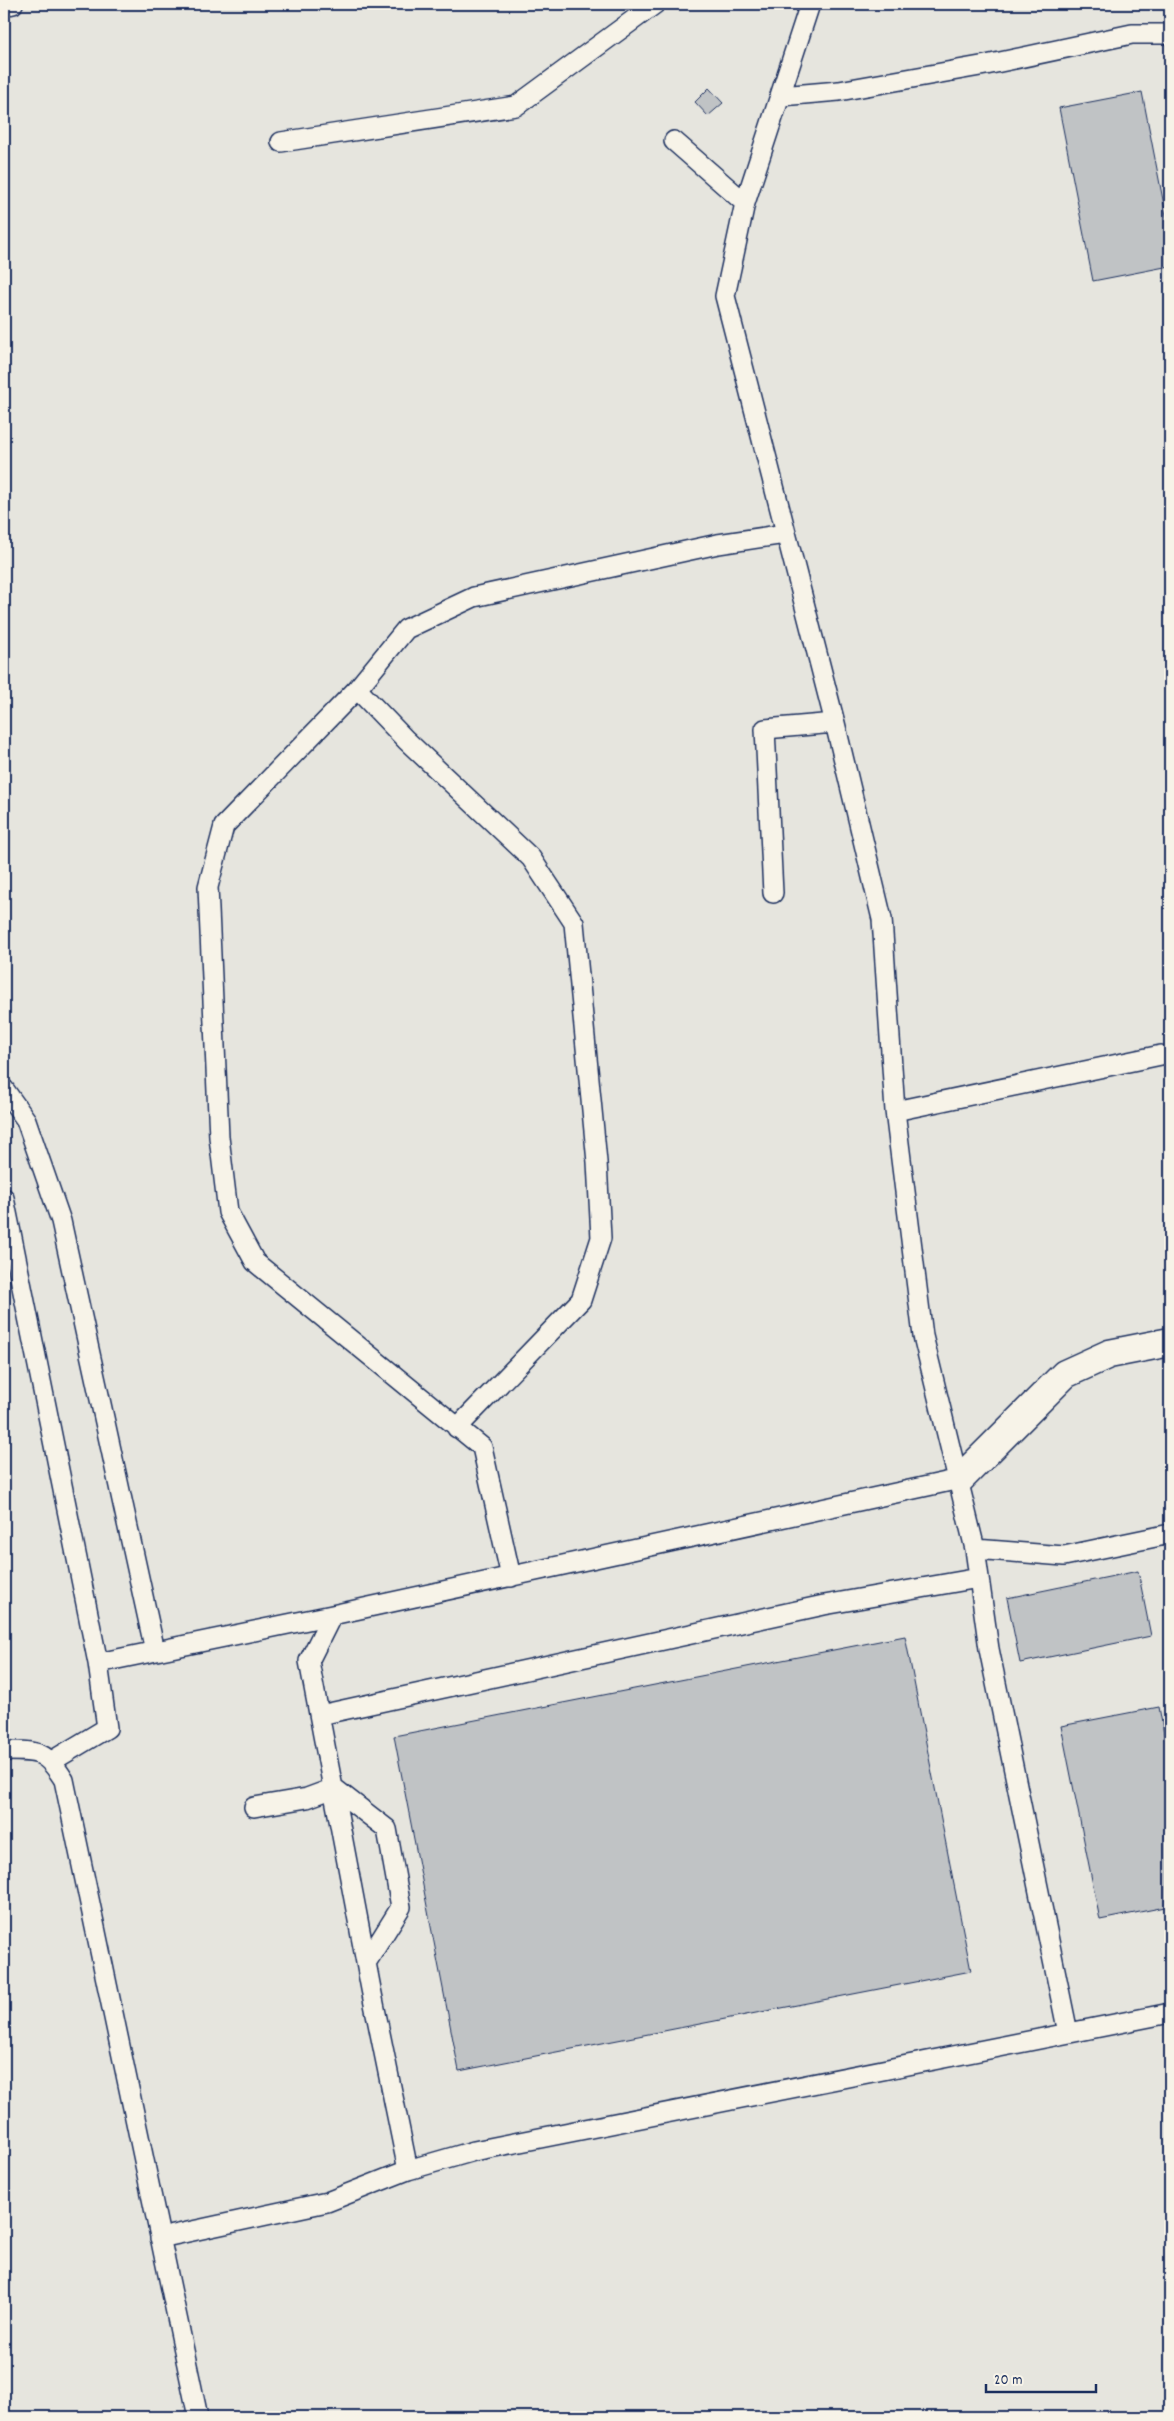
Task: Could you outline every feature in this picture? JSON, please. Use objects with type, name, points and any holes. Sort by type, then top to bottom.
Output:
[{"type":"street","points":[[960,1479],[1065,1374],[1109,1354],[1170,1342]]},
{"type":"lane","points":[[4,6],[13,4]]},
{"type":"lane","points":[[281,142],[516,106],[655,4]]},
{"type":"lane","points":[[810,4],[745,203],[725,296],[835,724],[882,919],[895,1111],[923,1336],[960,1479],[975,1549],[989,1649],[1068,2033]]},
{"type":"lane","points":[[781,96],[839,90],[976,67],[1132,34],[1170,34]]},
{"type":"lane","points":[[674,141],[745,203]]},
{"type":"lane","points":[[511,1577],[482,1447],[255,1262],[228,1212],[219,1137],[208,887],[224,826],[357,689],[406,629],[474,597],[718,544],[785,534]]},
{"type":"lane","points":[[357,689],[406,740],[531,858],[574,923],[597,1162],[601,1238],[581,1300],[457,1428]]},
{"type":"lane","points":[[773,893],[765,729],[835,724]]},
{"type":"lane","points":[[895,1111],[1161,1055]]},
{"type":"lane","points":[[4,1089],[26,1120],[62,1220],[156,1651]]},
{"type":"lane","points":[[4,1198],[98,1663],[107,1728],[52,1760]]},
{"type":"lane","points":[[98,1663],[511,1577],[960,1479]]},
{"type":"lane","points":[[975,1549],[1064,1556],[1170,1534]]},
{"type":"lane","points":[[320,1715],[824,1605],[979,1578]]},
{"type":"lane","points":[[332,1615],[309,1661],[366,1964],[408,2170]]},
{"type":"lane","points":[[4,1751],[33,1751],[52,1760],[64,1780],[198,2417]]},
{"type":"lane","points":[[254,1807],[307,1798],[334,1788]]},
{"type":"lane","points":[[334,1788],[387,1828],[401,1908],[366,1964]]},
{"type":"lane","points":[[160,2238],[327,2202],[408,2170],[474,2151],[1170,2012]]},
{"type":"shaded area","points":[[4,4],[1170,4],[1170,2417],[4,2417]]},
{"type":"building","points":[[709,88],[723,103],[708,116],[695,102]]},
{"type":"building","points":[[1142,92],[1170,236],[1170,266],[1093,281],[1059,108]]},
{"type":"building","points":[[1138,1571],[1151,1636],[1020,1663],[1007,1598]]},
{"type":"building","points":[[905,1636],[971,1971],[459,2071],[394,1736]]},
{"type":"building","points":[[1159,1707],[1170,1767],[1170,1906],[1100,1920],[1061,1726]]}]
